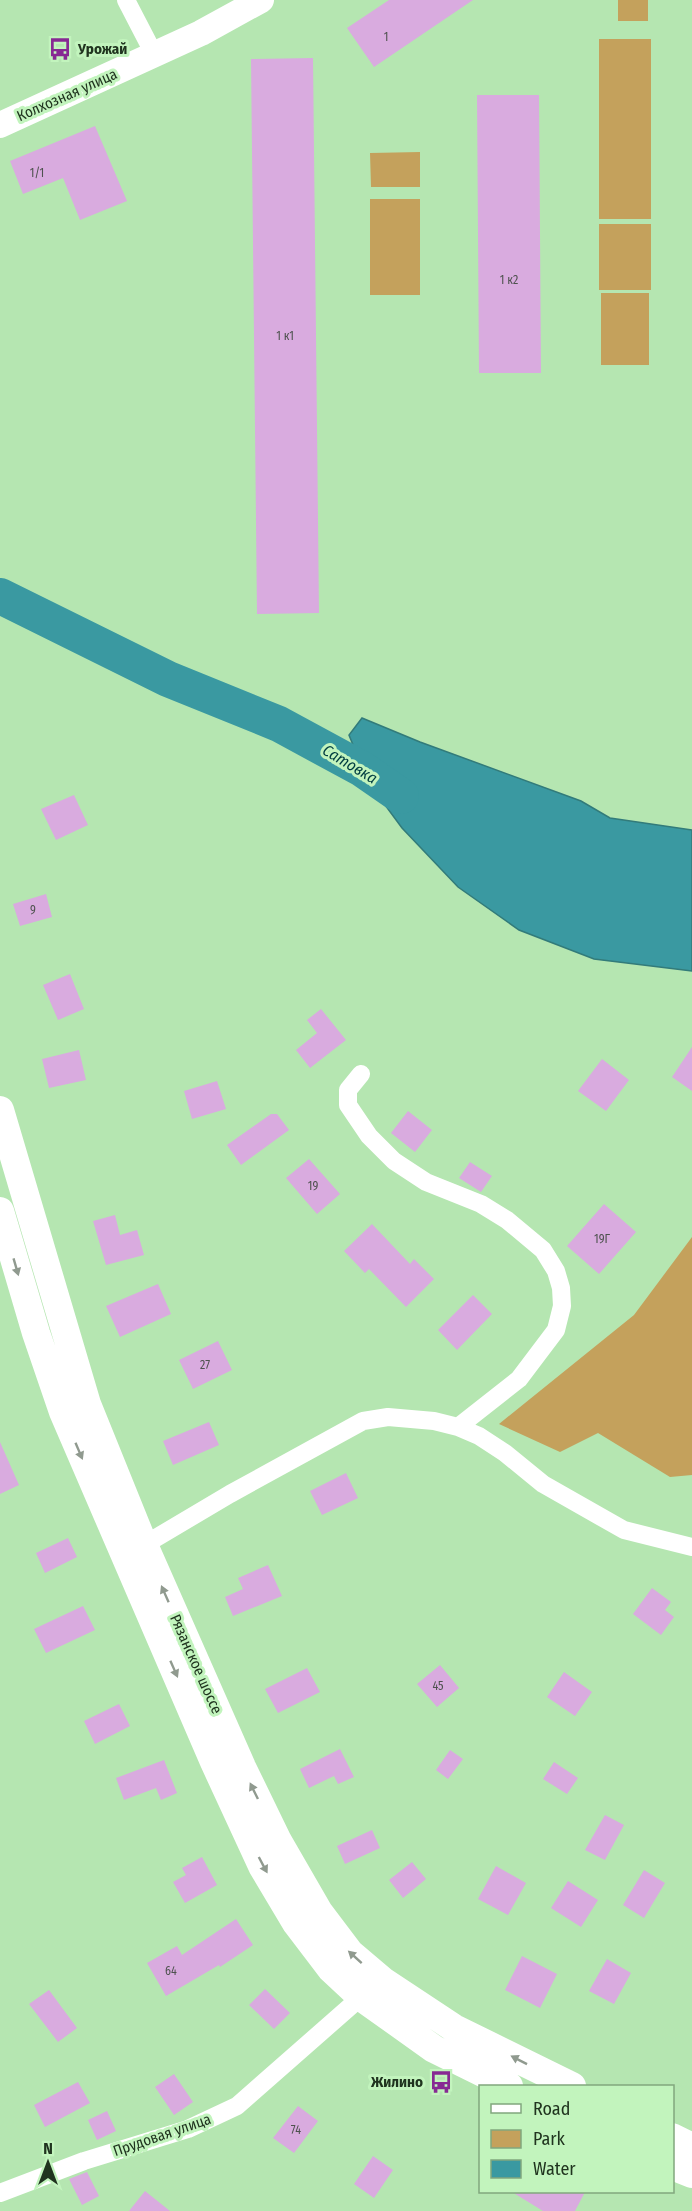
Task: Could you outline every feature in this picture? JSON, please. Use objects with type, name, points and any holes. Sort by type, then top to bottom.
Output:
[{"type":"main road","name":"Колхозная улица","points":[[0,125],[155,56],[261,0]]},
{"type":"main road","name":"Рязанское шоссе","points":[[0,1110],[87,1404],[144,1545],[242,1767],[278,1841],[319,1912],[350,1953],[383,1981],[454,2028],[570,2085]]},
{"type":"main road","name":"Рязанское шоссе","points":[[0,1211],[36,1334],[63,1412],[262,1866],[296,1923],[331,1969],[361,1998],[434,2049],[507,2085]]},
{"type":"main road","points":[[674,2138],[692,2147]]},
{"type":"main road","points":[[674,2167],[692,2174]]},
{"type":"street","points":[[126,0],[155,56]]},
{"type":"street","points":[[361,1074],[348,1090],[348,1105],[369,1136],[394,1161],[426,1182],[481,1204],[527,1235],[543,1250],[556,1271],[561,1288],[562,1306],[556,1330],[519,1379],[458,1427]]},
{"type":"street","points":[[144,1545],[230,1494],[363,1421],[388,1417],[434,1421],[458,1427],[479,1436],[543,1484],[624,1530],[692,1547]]},
{"type":"street","name":"Прудовая улица","points":[[0,2193],[84,2161],[188,2129],[237,2106],[361,1998]]},
{"type":"green space","points":[[618,0],[648,0],[648,21],[618,21]]},
{"type":"green space","points":[[599,39],[651,39],[651,219],[599,219]]},
{"type":"green space","points":[[420,152],[420,187],[371,187],[370,153]]},
{"type":"green space","points":[[370,199],[420,199],[420,295],[370,295]]},
{"type":"green space","points":[[599,224],[651,224],[651,290],[599,290]]},
{"type":"green space","points":[[601,293],[649,293],[649,365],[601,365]]},
{"type":"green space","points":[[692,1237],[692,1475],[670,1477],[598,1433],[560,1452],[499,1424],[634,1315]]},
{"type":"water","points":[[362,718],[420,742],[581,801],[610,818],[692,830],[692,971],[594,959],[519,930],[458,887],[402,828],[368,782],[349,735]]},
{"type":"building","points":[[389,0],[473,0],[374,67],[347,28]]},
{"type":"building","points":[[313,58],[319,613],[257,614],[251,59]]},
{"type":"building","points":[[477,95],[539,95],[541,373],[479,373]]},
{"type":"building","points":[[95,126],[127,201],[80,220],[63,178],[23,194],[10,161]]},
{"type":"building","points":[[74,795],[88,825],[56,840],[41,809]]},
{"type":"building","points":[[46,894],[52,917],[20,926],[13,904]]},
{"type":"building","points":[[70,974],[84,1009],[58,1020],[43,985]]},
{"type":"building","points":[[321,1009],[346,1040],[310,1068],[296,1050],[317,1033],[307,1020]]},
{"type":"building","points":[[692,1047],[692,1091],[672,1077]]},
{"type":"building","points":[[79,1050],[86,1080],[49,1088],[42,1059]]},
{"type":"building","points":[[602,1059],[629,1080],[606,1111],[578,1091]]},
{"type":"building","points":[[217,1081],[226,1109],[192,1119],[184,1091]]},
{"type":"building","points":[[408,1111],[432,1130],[415,1152],[391,1133]]},
{"type":"building","points":[[271,1114],[277,1114],[289,1130],[241,1165],[227,1145]]},
{"type":"building","points":[[309,1159],[340,1194],[317,1214],[286,1178]]},
{"type":"building","points":[[470,1162],[492,1176],[481,1192],[459,1178]]},
{"type":"building","points":[[604,1204],[636,1232],[599,1274],[567,1246]]},
{"type":"building","points":[[115,1215],[120,1235],[137,1230],[144,1255],[106,1265],[93,1221]]},
{"type":"building","points":[[372,1224],[410,1264],[414,1259],[434,1279],[406,1307],[369,1269],[365,1273],[344,1251]]},
{"type":"building","points":[[158,1284],[171,1314],[120,1337],[106,1306]]},
{"type":"building","points":[[473,1295],[492,1314],[457,1350],[438,1330]]},
{"type":"building","points":[[218,1341],[232,1370],[193,1389],[179,1360]]},
{"type":"building","points":[[209,1422],[219,1445],[173,1465],[163,1441]]},
{"type":"building","points":[[0,1442],[19,1485],[0,1494]]},
{"type":"building","points":[[346,1473],[358,1498],[322,1515],[310,1491]]},
{"type":"building","points":[[68,1538],[77,1557],[45,1573],[36,1553]]},
{"type":"building","points":[[268,1565],[282,1596],[233,1616],[225,1597],[243,1589],[238,1578]]},
{"type":"building","points":[[652,1588],[671,1602],[665,1610],[674,1617],[661,1635],[633,1614]]},
{"type":"building","points":[[83,1606],[95,1630],[46,1653],[34,1629]]},
{"type":"building","points":[[440,1665],[459,1688],[437,1707],[417,1684]]},
{"type":"building","points":[[307,1668],[320,1692],[278,1713],[265,1689]]},
{"type":"building","points":[[564,1672],[592,1692],[575,1716],[547,1697]]},
{"type":"building","points":[[119,1704],[130,1726],[95,1744],[84,1721]]},
{"type":"building","points":[[340,1749],[354,1777],[338,1784],[334,1776],[309,1788],[300,1769]]},
{"type":"building","points":[[450,1750],[463,1759],[448,1779],[436,1770]]},
{"type":"building","points":[[164,1760],[177,1793],[161,1800],[156,1788],[124,1800],[116,1778]]},
{"type":"building","points":[[554,1762],[578,1778],[567,1794],[543,1779]]},
{"type":"building","points":[[605,1815],[624,1825],[605,1860],[585,1850]]},
{"type":"building","points":[[372,1830],[380,1848],[345,1864],[337,1846]]},
{"type":"building","points":[[202,1857],[217,1885],[185,1903],[173,1882],[186,1875],[182,1868]]},
{"type":"building","points":[[412,1862],[426,1879],[403,1898],[389,1880]]},
{"type":"building","points":[[496,1866],[526,1883],[508,1915],[478,1899]]},
{"type":"building","points":[[644,1870],[665,1883],[644,1918],[623,1905]]},
{"type":"building","points":[[568,1881],[598,1900],[581,1927],[551,1908]]},
{"type":"building","points":[[236,1919],[253,1945],[220,1967],[219,1965],[166,1996],[147,1963],[177,1946],[182,1955]]},
{"type":"building","points":[[522,1956],[557,1974],[540,2008],[505,1990]]},
{"type":"building","points":[[607,1959],[631,1973],[614,2004],[589,1991]]},
{"type":"building","points":[[265,1989],[290,2013],[274,2029],[249,2005]]},
{"type":"building","points":[[49,1990],[77,2028],[58,2042],[29,2004]]},
{"type":"building","points":[[174,2074],[193,2102],[174,2115],[155,2087]]},
{"type":"building","points":[[78,2082],[90,2103],[45,2127],[34,2105]]},
{"type":"building","points":[[298,2106],[318,2121],[294,2153],[273,2138]]},
{"type":"building","points":[[107,2111],[116,2131],[97,2140],[88,2120]]},
{"type":"building","points":[[373,2156],[393,2170],[374,2198],[354,2184]]},
{"type":"building","points":[[87,2172],[99,2196],[82,2205],[69,2179]]},
{"type":"building","points":[[145,2191],[170,2211],[129,2211]]},
{"type":"building","points":[[514,2193],[584,2193],[575,2211],[543,2211]]},
{"type":"waterway","name":"Сатовка","points":[[0,596],[168,679],[279,724],[362,769],[401,796]]},
{"type":"place","name":"Урожай","points":[[60,49]]},
{"type":"place","name":"Жилино","points":[[441,2082]]}]
